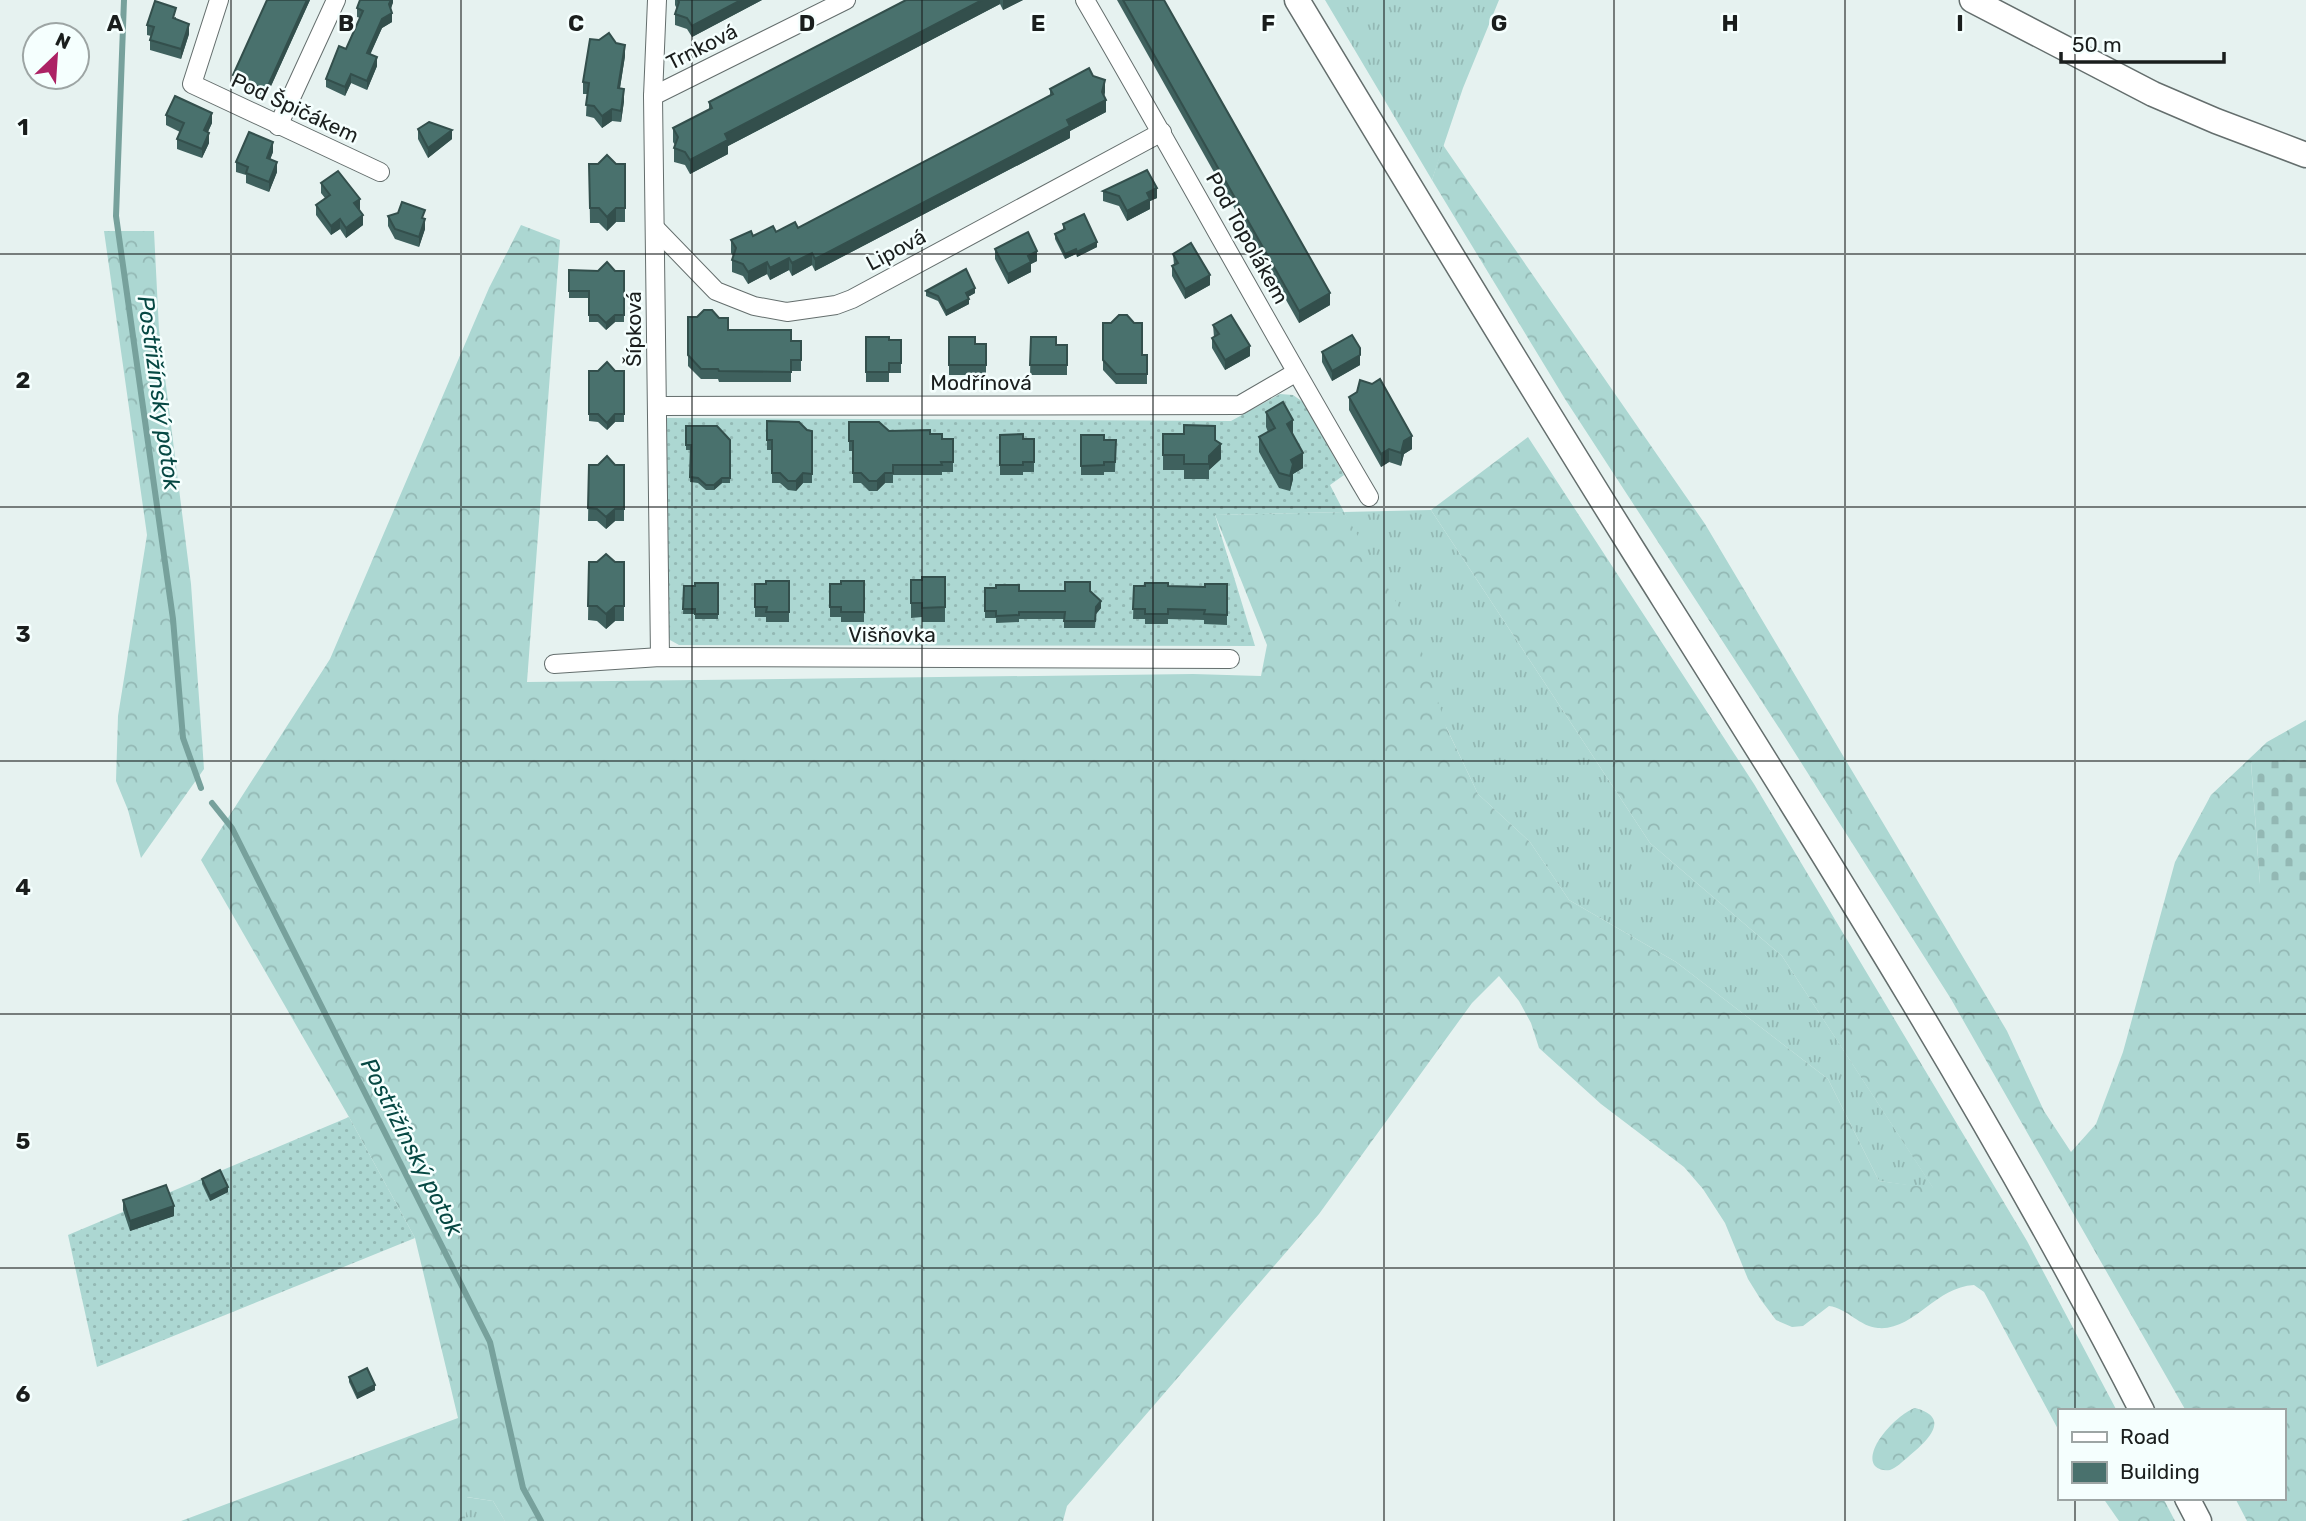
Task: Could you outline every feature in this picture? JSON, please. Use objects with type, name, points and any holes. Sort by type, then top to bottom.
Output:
[{"type":"main road","points":[[1297,0],[1492,326],[1917,1005],[1997,1142],[2141,1409]]},
{"type":"main road","points":[[1972,0],[2153,94],[2306,155]]},
{"type":"main road","points":[[2188,1500],[2199,1521]]},
{"type":"street","name":"Pod Špičákem","points":[[219,0],[192,84],[380,172]]},
{"type":"street","points":[[278,126],[336,0]]},
{"type":"street","name":"Šípková","points":[[657,0],[653,96],[660,657]]},
{"type":"street","name":"Trnková","points":[[653,96],[846,0]]},
{"type":"street","name":"Pod Topolákem","points":[[1085,0],[1162,132],[1295,373],[1369,497]]},
{"type":"street","name":"Lipová","points":[[656,229],[716,290],[754,306],[787,312],[836,305],[852,299],[1162,132]]},
{"type":"street","name":"Modřínová","points":[[657,406],[1240,405],[1295,373]]},
{"type":"street","name":"Višňovka","points":[[554,664],[660,657],[1230,659]]},
{"type":"green space","points":[[1325,0],[1499,0],[1463,88],[1432,180]]},
{"type":"green space","points":[[1443,145],[1705,524],[2007,1031],[2044,1111],[2071,1152],[2096,1124],[2123,1052],[2175,862],[2211,795],[2267,742],[2306,720],[2306,760],[2251,763],[2260,884],[2306,884],[2306,1521],[2247,1521],[2236,1500],[2285,1500],[2285,1409],[2185,1409],[1951,999],[1565,399],[1432,180]]},
{"type":"green space","points":[[521,225],[560,240],[527,682],[1193,674],[1261,676],[1267,645],[1215,515],[1344,512],[1418,640],[1447,729],[1478,794],[1530,842],[1569,900],[1676,962],[1828,1079],[1879,1181],[1933,1188],[1782,956],[1650,843],[1431,510],[1528,437],[1754,784],[2027,1241],[2116,1409],[2058,1409],[2058,1429],[1984,1292],[1974,1285],[1948,1293],[1903,1323],[1891,1327],[1871,1327],[1836,1307],[1829,1306],[1803,1326],[1792,1327],[1776,1320],[1748,1279],[1725,1223],[1703,1189],[1684,1167],[1601,1104],[1539,1048],[1531,1023],[1519,1001],[1499,976],[1472,1003],[1319,1214],[1067,1506],[1063,1521],[505,1521],[493,1501],[467,1497],[465,1521],[181,1521],[458,1418],[415,1238],[349,1117],[201,860],[330,659],[489,288]]},
{"type":"green space","points":[[104,231],[154,231],[159,330],[191,584],[204,769],[141,858],[128,810],[116,781],[118,716],[147,535]]},
{"type":"green space","points":[[1280,394],[1293,395],[1303,402],[1344,475],[1330,485],[1344,512],[1215,515],[1255,646],[679,645],[670,640],[666,630],[664,418],[1231,421]]},
{"type":"green space","points":[[1431,510],[1650,843],[1782,956],[1934,1189],[1879,1181],[1828,1079],[1676,962],[1569,900],[1530,842],[1478,794],[1344,512]]},
{"type":"green space","points":[[2306,760],[2306,884],[2260,884],[2251,762]]},
{"type":"green space","points":[[349,1117],[415,1238],[97,1367],[68,1235]]},
{"type":"green space","points":[[1915,1408],[1927,1412],[1933,1418],[1934,1424],[1928,1438],[1892,1469],[1878,1468],[1873,1459],[1878,1441],[1892,1424]]},
{"type":"green space","points":[[466,1497],[493,1501],[505,1521],[465,1521]]},
{"type":"green space","points":[[2104,1500],[2164,1500],[2175,1521],[2119,1521]]},
{"type":"building","points":[[267,0],[307,0],[266,90],[233,75]]},
{"type":"building","points":[[360,0],[391,0],[389,4],[392,13],[382,19],[367,53],[377,57],[367,81],[351,74],[345,87],[326,79],[339,46],[346,49],[363,11],[357,8]]},
{"type":"building","points":[[678,0],[741,0],[692,26],[687,18],[675,14]]},
{"type":"building","points":[[906,0],[982,0],[725,134],[728,140],[690,160],[685,152],[674,148],[678,137],[673,128],[712,108],[709,102]]},
{"type":"building","points":[[1123,0],[1164,0],[1330,293],[1299,311]]},
{"type":"building","points":[[155,1],[176,8],[173,18],[189,24],[181,49],[150,40],[154,27],[147,25]]},
{"type":"building","points":[[609,33],[616,43],[625,45],[618,88],[624,89],[621,111],[612,109],[602,116],[594,106],[586,105],[589,83],[583,82],[590,39],[599,40]]},
{"type":"building","points":[[1089,68],[1093,76],[1105,80],[1102,92],[1106,100],[1067,120],[1070,126],[815,259],[812,253],[792,263],[789,258],[770,268],[767,262],[748,272],[743,264],[732,260],[736,248],[731,240],[751,231],[753,236],[773,226],[776,232],[795,222],[798,228],[1053,94],[1050,89]]},
{"type":"building","points":[[175,96],[212,113],[204,130],[209,133],[202,149],[177,139],[184,123],[166,115]]},
{"type":"building","points":[[429,122],[452,130],[428,148],[418,129]]},
{"type":"building","points":[[249,132],[273,142],[267,158],[277,162],[269,182],[246,173],[248,167],[236,162]]},
{"type":"building","points":[[607,155],[616,164],[625,164],[625,208],[616,208],[607,217],[599,208],[590,208],[589,164],[598,164]]},
{"type":"building","points":[[1147,170],[1157,188],[1147,193],[1150,199],[1127,211],[1119,196],[1103,191]]},
{"type":"building","points":[[338,171],[360,199],[354,203],[363,215],[346,228],[340,219],[331,226],[316,205],[330,195],[321,183]]},
{"type":"building","points":[[402,202],[425,210],[419,237],[395,229],[388,216],[398,213]]},
{"type":"building","points":[[1084,214],[1097,242],[1077,252],[1076,249],[1065,254],[1055,234],[1065,229],[1063,224]]},
{"type":"building","points":[[1028,232],[1037,251],[1028,256],[1031,262],[1008,274],[995,249]]},
{"type":"building","points":[[1191,243],[1210,275],[1185,289],[1172,266],[1178,263],[1173,254]]},
{"type":"building","points":[[607,262],[615,271],[624,271],[624,315],[615,315],[606,323],[598,315],[589,315],[589,291],[569,291],[569,270],[598,271]]},
{"type":"building","points":[[966,269],[975,288],[966,293],[969,299],[946,311],[938,296],[926,291]]},
{"type":"building","points":[[704,310],[712,310],[719,318],[728,318],[728,330],[791,330],[791,341],[801,341],[801,360],[791,360],[791,372],[701,369],[688,355],[688,317],[697,317]]},
{"type":"building","points":[[1119,315],[1127,315],[1134,323],[1142,323],[1142,355],[1147,355],[1147,374],[1116,374],[1103,360],[1103,323],[1111,323]]},
{"type":"building","points":[[1231,315],[1250,346],[1225,360],[1212,338],[1219,334],[1213,325]]},
{"type":"building","points":[[1352,335],[1360,348],[1360,355],[1332,371],[1322,352]]},
{"type":"building","points":[[866,337],[901,340],[901,363],[889,363],[889,372],[866,372]]},
{"type":"building","points":[[949,337],[975,337],[975,344],[986,344],[986,365],[949,365]]},
{"type":"building","points":[[1031,337],[1056,337],[1056,345],[1067,345],[1067,365],[1030,365]]},
{"type":"building","points":[[607,362],[615,371],[624,371],[624,414],[615,414],[607,423],[598,414],[589,414],[589,371],[598,371]]},
{"type":"building","points":[[1380,379],[1412,436],[1404,441],[1401,453],[1389,449],[1381,454],[1349,397],[1357,392],[1360,380],[1372,384]]},
{"type":"building","points":[[1283,402],[1293,420],[1287,424],[1303,453],[1291,460],[1293,464],[1290,476],[1279,473],[1259,437],[1275,428],[1266,412]]},
{"type":"building","points":[[767,421],[799,422],[812,431],[812,474],[803,473],[796,481],[788,481],[780,473],[772,473],[772,440],[767,440]]},
{"type":"building","points":[[849,422],[879,422],[889,431],[930,430],[930,434],[942,434],[942,439],[953,439],[953,462],[941,462],[942,465],[893,465],[893,473],[885,473],[877,481],[869,481],[861,473],[853,473],[853,441],[849,441]]},
{"type":"building","points":[[1184,425],[1215,426],[1215,440],[1221,444],[1209,456],[1209,464],[1184,464],[1184,455],[1163,455],[1163,434],[1184,434]]},
{"type":"building","points":[[686,426],[717,426],[730,440],[730,478],[722,478],[714,485],[706,485],[698,478],[690,477],[691,445],[686,445]]},
{"type":"building","points":[[1023,434],[1023,439],[1034,439],[1034,462],[1000,465],[1000,435]]},
{"type":"building","points":[[1081,435],[1104,435],[1104,440],[1116,440],[1115,462],[1081,466]]},
{"type":"building","points":[[607,456],[615,465],[624,465],[624,509],[615,509],[606,517],[597,509],[588,508],[589,465],[598,465]]},
{"type":"building","points":[[606,554],[615,562],[624,562],[624,606],[615,606],[606,614],[597,606],[588,606],[589,562],[597,562]]},
{"type":"building","points":[[922,577],[945,577],[945,607],[922,608],[922,603],[911,603],[911,580],[922,580]]},
{"type":"building","points":[[766,581],[789,581],[789,612],[766,612],[767,607],[755,607],[755,584],[766,584]]},
{"type":"building","points":[[841,581],[864,581],[864,612],[841,612],[841,607],[830,607],[830,584],[841,584]]},
{"type":"building","points":[[1065,582],[1090,582],[1090,591],[1101,601],[1096,607],[1095,621],[1064,621],[1065,612],[1019,612],[1019,615],[996,616],[996,611],[985,611],[985,588],[1019,585],[1019,591],[1065,591]]},
{"type":"building","points":[[695,583],[718,583],[718,614],[695,614],[695,609],[683,609],[684,586],[695,586]]},
{"type":"building","points":[[1145,583],[1205,587],[1205,584],[1227,584],[1227,615],[1204,614],[1205,610],[1168,609],[1168,614],[1145,614],[1145,609],[1133,609],[1134,586],[1145,586]]},
{"type":"building","points":[[220,1170],[228,1187],[210,1196],[202,1179]]},
{"type":"building","points":[[166,1185],[174,1206],[130,1221],[123,1200]]},
{"type":"building","points":[[367,1368],[375,1385],[357,1394],[349,1377]]},
{"type":"waterway","name":"Postřižínský potok","points":[[124,0],[116,216],[173,619],[183,738],[201,788]]},
{"type":"waterway","name":"Postřižínský potok","points":[[212,803],[232,828],[490,1342],[523,1488],[541,1521]]}]
